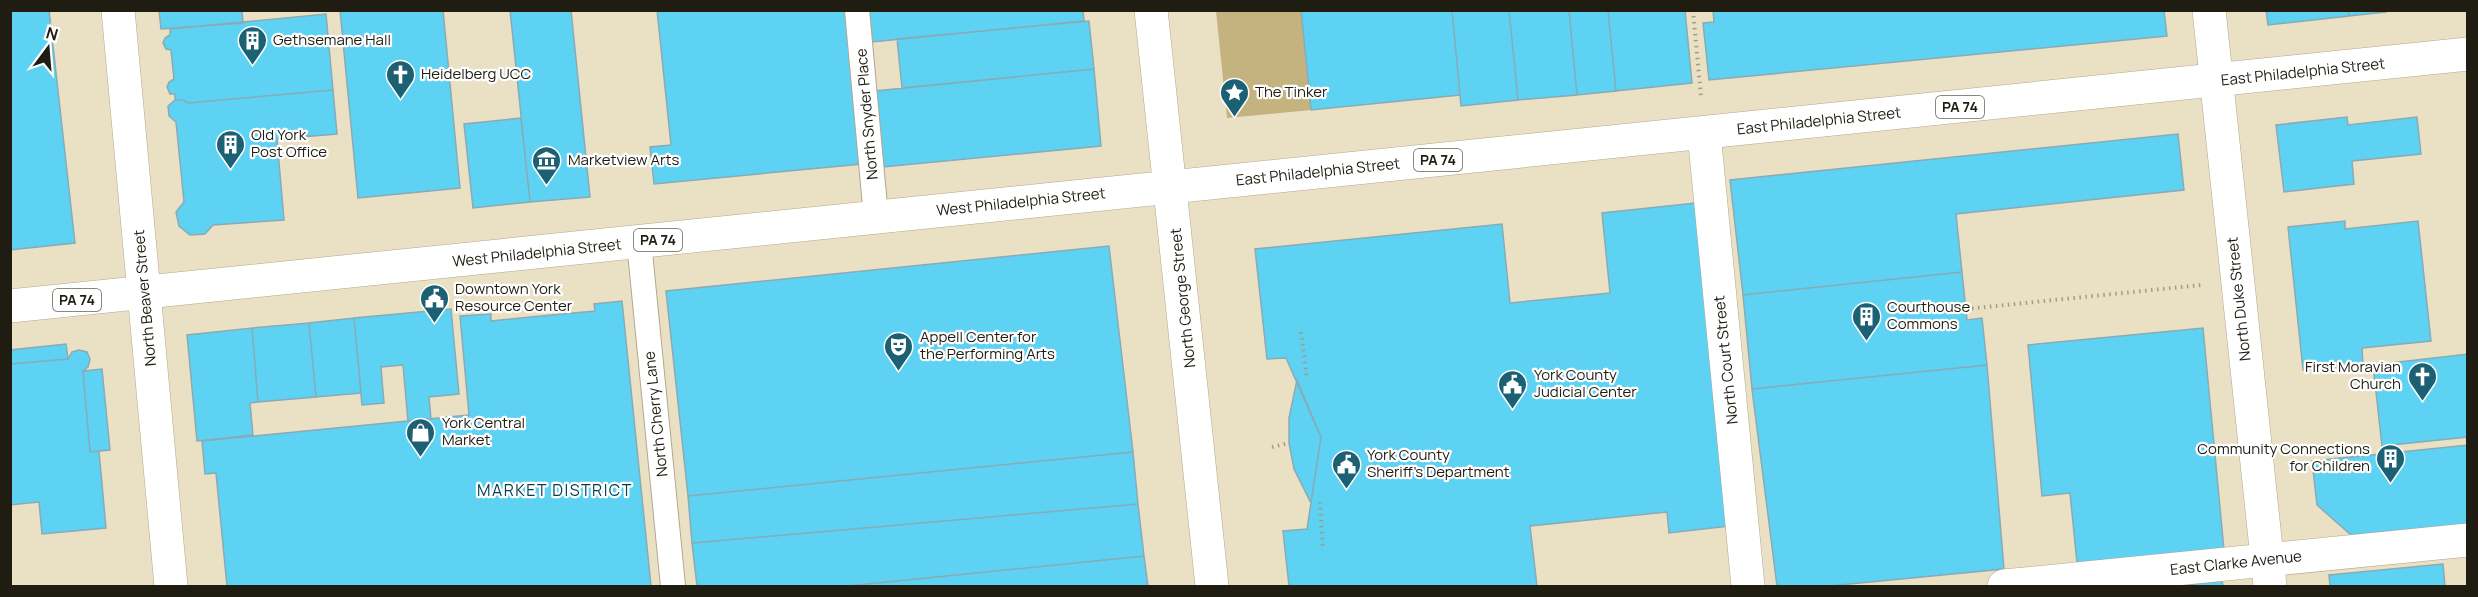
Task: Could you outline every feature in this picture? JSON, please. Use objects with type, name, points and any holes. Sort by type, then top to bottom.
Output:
[{"type":"main road","name":"North Beaver Street","points":[[118,10],[171,586]]},
{"type":"main road","name":"North George Street","points":[[1152,10],[1212,586]]},
{"type":"main road","name":"North Duke Street","points":[[2209,10],[2269,573]]},
{"type":"main road","name":"East Philadelphia Street","points":[[1171,186],[2468,54]]},
{"type":"main road","name":"North Court Street","points":[[1704,133],[1748,586]]},
{"type":"main road","name":"West Philadelphia Street","points":[[10,306],[144,294],[1171,186]]},
{"type":"main road","name":"East Clarke Avenue","points":[[2004,586],[2269,573],[2468,540]]},
{"type":"lane","name":"North Snyder Place","points":[[857,10],[876,217]]},
{"type":"lane","name":"North Cherry Lane","points":[[639,242],[673,586]]},
{"type":"path","points":[[1693,10],[1704,133]]},
{"type":"path","points":[[1965,309],[2238,281]]},
{"type":"path","points":[[1301,332],[1307,380]]},
{"type":"path","points":[[1272,447],[1289,443]]},
{"type":"path","points":[[1320,502],[1323,550]]},
{"type":"shaded area","points":[[1216,11],[1301,11],[1311,110],[1227,118]]},
{"type":"building","points":[[10,10],[49,10],[75,243],[10,250]]},
{"type":"building","points":[[159,10],[242,10],[243,23],[161,29]]},
{"type":"building","name":"Heidelberg UCC","points":[[340,10],[443,10],[460,188],[358,198]]},
{"type":"building","points":[[510,10],[571,10],[590,197],[530,202]]},
{"type":"building","points":[[657,10],[847,10],[862,164],[654,184],[650,147],[671,145]]},
{"type":"building","points":[[869,10],[1083,10],[1084,21],[872,42]]},
{"type":"building","points":[[1301,10],[1452,10],[1460,95],[1311,110]]},
{"type":"building","points":[[1452,10],[1509,10],[1518,100],[1461,106]]},
{"type":"building","points":[[1509,10],[1569,10],[1577,95],[1518,100]]},
{"type":"building","points":[[1569,10],[1608,10],[1616,91],[1577,95]]},
{"type":"building","points":[[1608,10],[1685,10],[1692,83],[1616,91]]},
{"type":"building","points":[[1713,10],[2164,10],[2167,36],[1709,80],[1703,23],[1714,22]]},
{"type":"building","points":[[2266,10],[2348,10],[2349,16],[2268,25]]},
{"type":"building","points":[[2348,10],[2386,10],[2386,12],[2349,16]]},
{"type":"building","name":"Gethsemane Hall","points":[[326,14],[333,90],[188,103],[175,100],[175,94],[170,94],[167,87],[174,79],[171,50],[166,49],[163,43],[170,35],[170,29]]},
{"type":"building","points":[[1089,21],[1094,69],[902,88],[897,39]]},
{"type":"building","points":[[1094,69],[1101,146],[883,167],[875,91]]},
{"type":"building","name":"Old York Post Office","points":[[333,90],[337,134],[277,139],[284,220],[213,225],[205,234],[190,235],[179,226],[176,212],[184,202],[176,122],[169,116],[168,106],[175,100],[188,103]]},
{"type":"building","points":[[2347,117],[2348,125],[2417,117],[2421,154],[2352,161],[2354,184],[2284,192],[2276,125]]},
{"type":"building","points":[[521,118],[530,202],[473,208],[464,124]]},
{"type":"building","points":[[2178,134],[2184,190],[1956,214],[1962,272],[1743,295],[1730,180]]},
{"type":"building","name":"York County Judicial Center","points":[[1695,203],[1729,526],[1669,533],[1667,512],[1530,526],[1537,586],[1289,586],[1283,531],[1307,529],[1321,437],[1286,358],[1267,359],[1255,249],[1502,224],[1510,303],[1610,293],[1602,213]]},
{"type":"building","points":[[2345,221],[2345,229],[2418,221],[2431,341],[2362,348],[2363,364],[2303,370],[2288,227]]},
{"type":"building","name":"Appell Center for the Performing Arts","points":[[1109,246],[1133,452],[688,496],[666,291]]},
{"type":"building","name":"Courthouse Commons","points":[[1962,272],[1967,320],[1982,318],[1987,365],[1752,389],[1743,295]]},
{"type":"building","name":"York Central Market","points":[[622,301],[651,586],[227,586],[216,473],[205,474],[202,441],[469,415],[460,316],[491,314],[491,321],[595,311],[594,304]]},
{"type":"building","points":[[451,309],[459,394],[429,397],[431,419],[408,421],[403,365],[381,367],[384,403],[362,405],[354,318]]},
{"type":"building","points":[[354,318],[361,393],[316,397],[309,323]]},
{"type":"building","points":[[309,323],[316,397],[258,402],[252,328]]},
{"type":"building","points":[[252,328],[258,402],[250,403],[253,435],[197,441],[187,335]]},
{"type":"building","points":[[2203,328],[2224,550],[2077,563],[2070,493],[2042,496],[2028,345]]},
{"type":"building","points":[[66,344],[68,359],[10,364],[10,350]]},
{"type":"building","points":[[79,350],[87,352],[90,359],[88,367],[83,371],[90,452],[99,451],[106,528],[42,534],[39,502],[10,505],[10,364],[68,359],[72,352]]},
{"type":"building","name":"First Moravian Church","points":[[2468,354],[2468,437],[2382,446],[2373,365]]},
{"type":"building","points":[[1987,365],[2004,569],[1829,586],[1777,586],[1752,389]]},
{"type":"building","points":[[102,369],[110,450],[90,452],[83,371]]},
{"type":"building","points":[[1297,380],[1321,437],[1311,503],[1294,469],[1289,443],[1289,418]]},
{"type":"building","name":"Community Connections for Children","points":[[2468,445],[2468,524],[2351,535],[2317,505],[2312,461]]},
{"type":"building","points":[[1133,452],[1138,504],[692,543],[688,496]]},
{"type":"building","points":[[1138,504],[1144,556],[847,586],[697,586],[692,543]]},
{"type":"building","points":[[1144,556],[1148,586],[847,586]]},
{"type":"building","points":[[2443,564],[2445,586],[2330,586],[2329,575]]},
{"type":"building","points":[[2222,581],[2223,586],[2172,586]]},
{"type":"place","name":"Gethsemane Hall","points":[[252,66]]},
{"type":"place","name":"Heidelberg UCC","points":[[400,100]]},
{"type":"place","name":"The Tinker","points":[[1234,118]]},
{"type":"place","name":"Old York Post Office","points":[[230,170]]},
{"type":"place","name":"Marketview Arts","points":[[547,186]]},
{"type":"place","name":"Downtown York Resource Center","points":[[434,324]]},
{"type":"place","name":"Courthouse Commons","points":[[1866,342]]},
{"type":"place","name":"Appell Center for the Performing Arts","points":[[899,372]]},
{"type":"place","name":"First Moravian Church","points":[[2422,402]]},
{"type":"place","name":"York County Judicial Center","points":[[1513,410]]},
{"type":"place","name":"York Central Market","points":[[421,458]]},
{"type":"place","name":"Community Connections for Children","points":[[2391,484]]},
{"type":"place","name":"York County Sheriff's Department","points":[[1346,490]]},
{"type":"district","name":"MARKET DISTRICT","points":[[555,490]]}]
